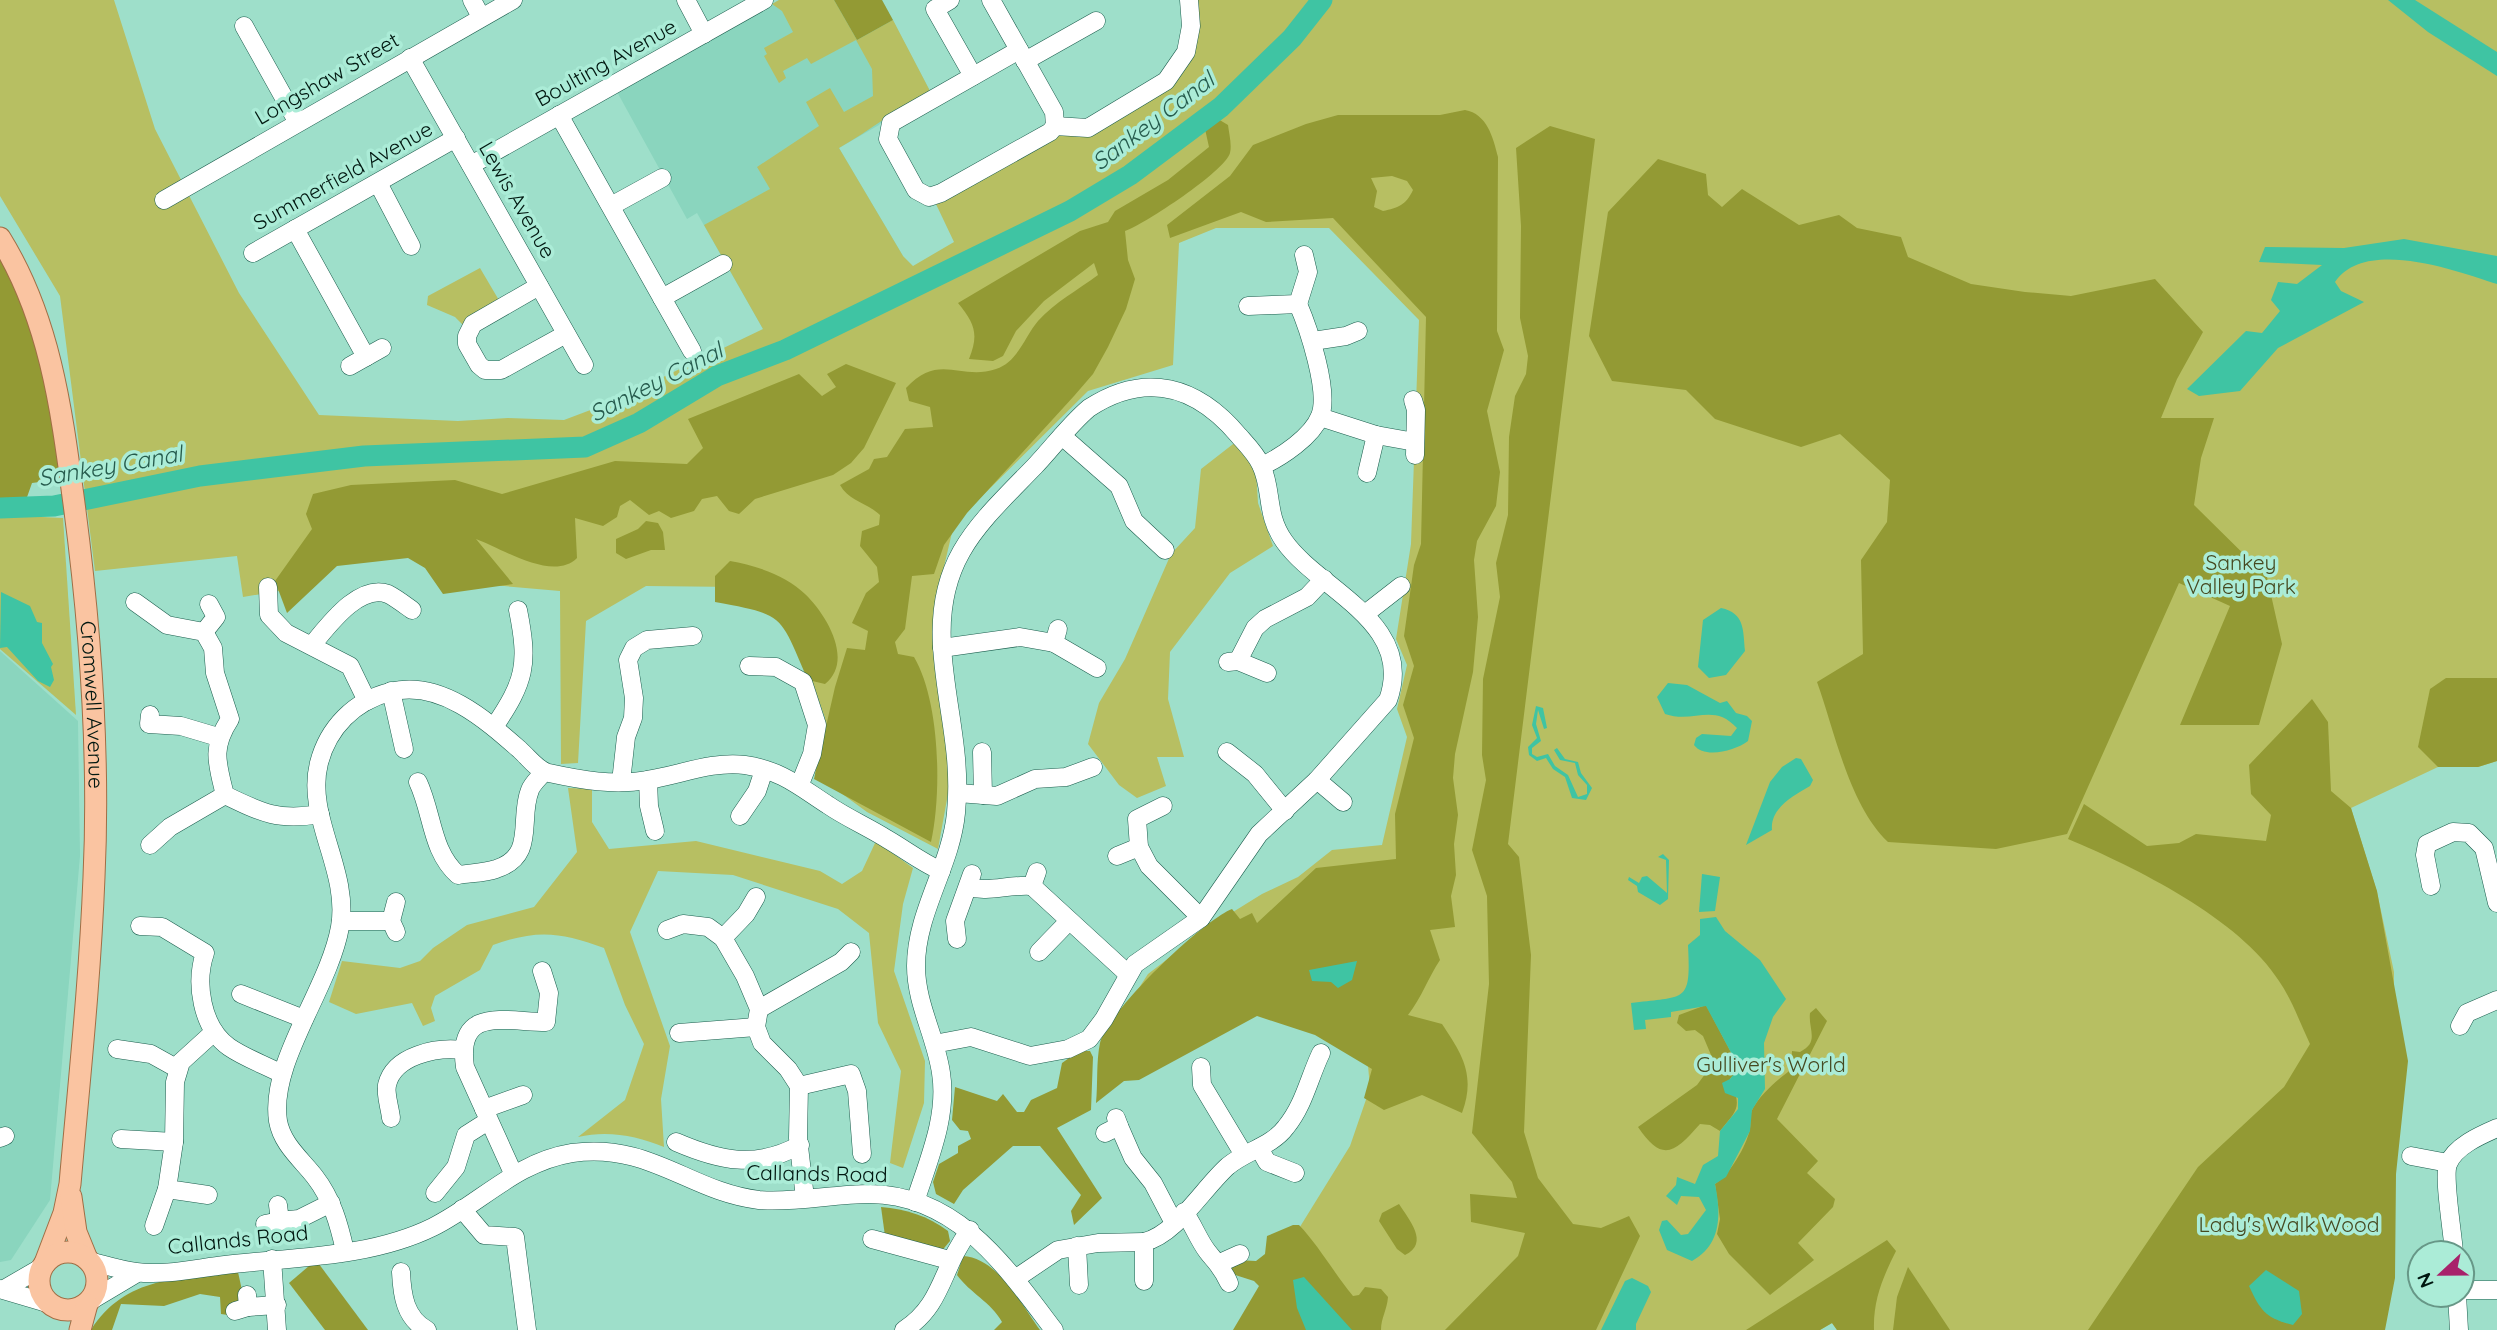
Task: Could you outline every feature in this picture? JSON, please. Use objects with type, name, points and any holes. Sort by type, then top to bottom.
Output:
[{"type":"main road","name":"Cromwell Avenue","points":[[0,238],[22,280],[43,333],[58,393],[76,516],[90,654],[96,815],[86,999],[70,1184],[64,1213],[44,1264]]},
{"type":"main road","name":"Cromwell Avenue","points":[[70,1184],[76,1232],[88,1260]]},
{"type":"main road","points":[[63,1330],[52,1305],[40,1290],[39,1282],[44,1264],[61,1253],[70,1252],[88,1260],[97,1277],[95,1294],[88,1303],[79,1330]]},
{"type":"main road","points":[[52,1305],[70,1311],[88,1303]]},
{"type":"street","points":[[472,0],[481,17]]},
{"type":"street","name":"Longshaw Street","points":[[164,200],[297,121],[513,0]]},
{"type":"street","points":[[686,0],[704,34]]},
{"type":"street","name":"Boulting Avenue","points":[[471,164],[764,0]]},
{"type":"street","points":[[950,0],[935,9],[973,76]]},
{"type":"street","points":[[991,0],[1022,56],[1054,112],[1055,126],[1050,132],[941,193],[922,195],[888,139],[887,131],[891,123],[973,76],[1022,56],[1096,21]]},
{"type":"street","points":[[1055,126],[1088,128],[1166,81],[1186,52],[1191,26],[1189,0]]},
{"type":"street","points":[[244,26],[297,121]]},
{"type":"street","name":"Lewis Avenue","points":[[410,58],[584,365]]},
{"type":"street","points":[[559,115],[692,351]]},
{"type":"street","name":"Summerfield Avenue","points":[[253,253],[456,138]]},
{"type":"street","points":[[611,206],[662,178]]},
{"type":"street","points":[[377,183],[411,246]]},
{"type":"street","points":[[295,229],[366,357]]},
{"type":"street","points":[[1262,466],[1280,456],[1304,436],[1320,416],[1322,396],[1312,341],[1298,304],[1308,272],[1304,256]]},
{"type":"street","points":[[662,298],[723,264]]},
{"type":"street","points":[[539,286],[472,324],[467,344],[479,365],[494,372],[566,334]]},
{"type":"street","points":[[1248,306],[1298,304]]},
{"type":"street","points":[[1312,341],[1346,336],[1358,331]]},
{"type":"street","points":[[350,366],[382,348]]},
{"type":"street","points":[[915,1202],[942,1106],[942,1075],[919,994],[916,963],[920,929],[955,827],[958,752],[942,648],[944,593],[951,569],[963,546],[992,508],[1080,416],[1102,400],[1133,389],[1166,388],[1193,396],[1218,412],[1262,466],[1268,504],[1277,531],[1299,558],[1364,614],[1390,658],[1393,675],[1391,691],[1378,714],[1317,780],[1259,834],[1202,918],[1146,956],[1128,974],[1098,1029],[1089,1039],[1068,1049],[1030,1056],[971,1037],[934,1044]]},
{"type":"street","points":[[1320,416],[1415,448],[1416,410],[1413,400]]},
{"type":"street","points":[[1367,473],[1376,435]]},
{"type":"street","points":[[1062,436],[1119,486],[1134,521],[1152,547]]},
{"type":"street","points":[[1267,673],[1233,662],[1255,628],[1307,597],[1324,579]]},
{"type":"street","points":[[1364,614],[1401,586]]},
{"type":"street","points":[[268,587],[269,615],[286,633],[350,666],[367,701]]},
{"type":"street","points":[[312,645],[339,614],[363,596],[386,593],[412,610]]},
{"type":"street","points":[[135,602],[167,625],[204,632],[213,648],[215,673],[230,719],[218,737],[218,765],[225,795]]},
{"type":"street","points":[[204,632],[216,617],[209,604]]},
{"type":"street","points":[[494,727],[524,673],[523,633],[518,610]]},
{"type":"street","points":[[621,782],[626,737],[633,718],[634,698],[628,660],[634,648],[647,640],[693,636]]},
{"type":"street","points":[[942,648],[1020,637],[1056,636],[1102,667]]},
{"type":"street","points":[[749,666],[776,667],[803,682],[817,725],[812,754],[800,784]]},
{"type":"street","points":[[391,691],[404,749]]},
{"type":"street","points":[[345,1251],[331,1203],[317,1178],[285,1142],[277,1105],[282,1074],[304,1019],[327,975],[341,921],[340,885],[320,814],[315,784],[319,762],[331,732],[353,708],[391,691],[423,691],[453,700],[494,727],[543,773],[590,782],[648,780],[714,765],[744,765],[764,770],[800,784],[826,804],[889,840],[911,857],[941,871]]},
{"type":"street","points":[[150,715],[149,724],[181,726],[218,737]]},
{"type":"street","points":[[983,795],[984,749]]},
{"type":"street","points":[[1225,752],[1255,774],[1285,811]]},
{"type":"street","points":[[958,793],[1005,794],[1035,779],[1066,777],[1093,767]]},
{"type":"street","points":[[740,816],[757,791],[764,770]]},
{"type":"street","points":[[418,782],[428,804],[436,843],[453,880],[496,870],[515,859],[526,838],[526,806],[530,788],[543,773]]},
{"type":"street","points":[[648,780],[649,806],[655,831]]},
{"type":"street","points":[[1317,780],[1343,803]]},
{"type":"street","points":[[225,795],[277,817],[290,819],[320,814]]},
{"type":"street","points":[[150,845],[170,827],[225,795]]},
{"type":"street","points":[[1164,802],[1137,819],[1139,847],[1155,873],[1202,918]]},
{"type":"street","points":[[2431,886],[2425,855],[2427,844],[2453,832],[2469,833],[2484,848],[2497,904]]},
{"type":"street","points":[[1117,856],[1139,847]]},
{"type":"street","points":[[957,939],[955,921],[970,881],[980,891],[1035,879],[1069,921],[1128,974]]},
{"type":"street","points":[[723,938],[746,914],[756,897]]},
{"type":"street","points":[[341,921],[394,927],[396,902]]},
{"type":"street","points":[[1033,951],[1069,921]]},
{"type":"street","points":[[667,930],[683,924],[701,924],[723,938],[741,967],[758,1018],[762,1043],[788,1069],[799,1086],[800,1145],[805,1199]]},
{"type":"street","points":[[140,926],[162,927],[205,953],[200,968],[200,997],[214,1032],[227,1046],[282,1074]]},
{"type":"street","points":[[679,1032],[758,1018],[841,962],[851,952]]},
{"type":"street","points":[[513,1173],[465,1067],[462,1050],[468,1034],[478,1023],[485,1020],[546,1023],[549,993],[542,971]]},
{"type":"street","points":[[241,994],[304,1019]]},
{"type":"street","points":[[2461,1014],[2497,1000]]},
{"type":"street","points":[[154,1226],[167,1189],[174,1142],[172,1097],[178,1069],[196,1046],[214,1032]]},
{"type":"street","points":[[391,1118],[387,1085],[399,1065],[443,1048],[462,1050]]},
{"type":"street","points":[[117,1049],[151,1054],[178,1069]]},
{"type":"street","points":[[1015,1279],[1049,1254],[1077,1246],[1144,1242],[1159,1237],[1252,1151],[1279,1136],[1294,1116],[1321,1049]]},
{"type":"street","points":[[1201,1064],[1202,1085],[1252,1151],[1267,1162],[1295,1173]]},
{"type":"street","points":[[799,1086],[850,1074],[857,1091],[862,1154]]},
{"type":"street","points":[[435,1193],[456,1167],[467,1135],[486,1115],[523,1095]]},
{"type":"street","points":[[1113,1125],[1133,1158],[1179,1218],[1196,1227],[1205,1248],[1220,1263],[1229,1283]]},
{"type":"street","points":[[2453,1239],[2447,1186],[2448,1163],[2463,1147],[2497,1128]]},
{"type":"street","points":[[121,1139],[174,1142]]},
{"type":"street","points":[[676,1142],[707,1156],[737,1161],[766,1160],[800,1145]]},
{"type":"street","name":"Callands Road","points":[[88,1260],[137,1273],[368,1249],[418,1233],[462,1209],[513,1173],[569,1154],[612,1152],[658,1163],[738,1196],[760,1200],[869,1194],[915,1202],[941,1212],[970,1230],[993,1252],[1054,1330]]},
{"type":"street","points":[[2411,1156],[2448,1163]]},
{"type":"street","points":[[167,1189],[208,1195]]},
{"type":"street","points":[[274,1217],[299,1219],[331,1203]]},
{"type":"street","points":[[462,1209],[484,1235],[515,1237],[526,1329],[508,1330]]},
{"type":"street","points":[[904,1330],[931,1307],[949,1260],[970,1230]]},
{"type":"street","points":[[1144,1242],[1144,1281]]},
{"type":"street","points":[[878,1246],[949,1260]]},
{"type":"street","points":[[1077,1246],[1079,1285]]},
{"type":"street","points":[[1220,1263],[1240,1254]]},
{"type":"street","points":[[272,1259],[277,1330]]},
{"type":"street","points":[[3,1289],[44,1264]]},
{"type":"street","points":[[401,1272],[406,1308],[414,1327]]},
{"type":"street","name":"Callands Road","points":[[88,1303],[137,1273]]},
{"type":"street","points":[[3,1289],[52,1305]]},
{"type":"street","points":[[2476,1290],[2497,1290]]},
{"type":"street","points":[[244,1304],[277,1305]]},
{"type":"street","points":[[2458,1309],[2459,1330]]},
{"type":"shaded area","points":[[779,0],[882,0],[930,91],[890,111],[879,125],[839,148],[903,256],[763,329],[697,213],[687,219],[616,90]]},
{"type":"shaded area","points":[[2388,0],[2415,0],[2497,52],[2497,76],[2428,32]]},
{"type":"shaded area","points":[[2404,239],[2497,256],[2497,284],[2412,261],[2389,259],[2367,262],[2349,269],[2335,282],[2341,291],[2364,302],[2278,348],[2240,391],[2199,396],[2187,389],[2246,331],[2262,333],[2280,311],[2271,300],[2278,282],[2297,284],[2322,265],[2259,262],[2265,247],[2344,248]]},
{"type":"shaded area","points":[[1,592],[30,606],[37,622],[42,623],[42,643],[53,664],[51,667],[54,680],[50,687],[38,681],[7,647],[0,648]]},
{"type":"shaded area","points":[[1721,608],[1729,610],[1739,618],[1745,651],[1726,675],[1709,678],[1698,667],[1703,620]]},
{"type":"shaded area","points":[[0,651],[78,721],[80,856],[50,1200],[11,1260],[0,1262]]},
{"type":"shaded area","points":[[1668,683],[1687,685],[1720,703],[1727,701],[1736,713],[1747,716],[1752,721],[1748,741],[1720,752],[1705,752],[1699,749],[1694,745],[1696,738],[1702,734],[1731,736],[1737,728],[1720,716],[1685,717],[1665,714],[1657,697]]},
{"type":"shaded area","points":[[1536,706],[1543,708],[1547,728],[1544,729],[1538,710],[1536,724],[1541,741],[1532,748],[1532,754],[1537,757],[1548,754],[1555,766],[1568,775],[1578,797],[1587,794],[1587,785],[1578,775],[1575,763],[1560,760],[1554,750],[1557,748],[1565,759],[1578,762],[1581,773],[1592,788],[1586,800],[1572,798],[1565,777],[1553,769],[1546,758],[1537,761],[1529,755],[1528,747],[1537,738],[1532,725]]},
{"type":"shaded area","points":[[1796,758],[1801,759],[1813,780],[1810,786],[1779,809],[1772,822],[1772,830],[1746,845],[1770,782],[1782,767]]},
{"type":"shaded area","points":[[1663,854],[1669,860],[1668,899],[1660,905],[1638,892],[1637,886],[1628,880],[1629,877],[1639,883],[1642,877],[1647,876],[1667,893],[1666,860],[1658,857]]},
{"type":"shaded area","points":[[1702,874],[1720,877],[1715,911],[1699,912]]},
{"type":"shaded area","points":[[1716,917],[1725,931],[1760,960],[1786,999],[1773,1017],[1764,1043],[1765,1089],[1752,1110],[1750,1131],[1726,1177],[1715,1184],[1718,1217],[1714,1237],[1702,1254],[1692,1261],[1667,1250],[1659,1230],[1662,1221],[1667,1220],[1681,1235],[1688,1234],[1706,1210],[1699,1197],[1681,1196],[1677,1205],[1666,1196],[1676,1185],[1677,1177],[1695,1184],[1703,1165],[1718,1156],[1720,1131],[1738,1109],[1738,1098],[1725,1093],[1722,1083],[1730,1079],[1737,1070],[1735,1060],[1706,1006],[1671,1012],[1671,1017],[1645,1020],[1646,1029],[1634,1030],[1631,1003],[1674,997],[1681,993],[1688,978],[1688,945],[1700,935],[1700,919]]},
{"type":"shaded area","points":[[1357,961],[1352,980],[1338,988],[1331,982],[1312,981],[1309,970]]},
{"type":"shaded area","points":[[2266,1270],[2299,1291],[2302,1314],[2293,1325],[2276,1320],[2265,1313],[2253,1295],[2249,1286]]},
{"type":"shaded area","points":[[1304,1277],[1352,1330],[1306,1330],[1297,1308],[1293,1280]]},
{"type":"shaded area","points":[[1632,1278],[1648,1286],[1651,1292],[1636,1324],[1636,1330],[1601,1330],[1625,1281]]},
{"type":"green space","name":"Sankey Valley Park","points":[[0,0],[114,0],[155,129],[239,293],[319,415],[458,421],[508,418],[564,420],[609,403],[763,329],[704,225],[770,189],[757,167],[819,126],[806,102],[830,88],[844,112],[873,96],[872,69],[856,40],[811,64],[807,58],[783,71],[786,78],[779,83],[764,56],[767,54],[764,48],[793,32],[782,11],[772,4],[779,0],[834,0],[857,40],[893,20],[930,91],[839,148],[903,256],[913,266],[954,242],[935,202],[1058,136],[1095,132],[1169,84],[1194,0],[2497,0],[2497,761],[2478,767],[2438,767],[2351,808],[2377,892],[2394,972],[2394,1174],[2383,1330],[1837,1330],[1832,1323],[1820,1330],[1358,1330],[1298,1230],[1350,1146],[1370,1088],[1366,1043],[1266,1000],[1120,1017],[1148,974],[1212,925],[1262,894],[1298,877],[1332,850],[1382,845],[1407,737],[1397,709],[1407,665],[1396,639],[1411,544],[1419,320],[1329,228],[1216,228],[1179,243],[1173,365],[1088,391],[954,524],[935,605],[949,694],[951,777],[938,849],[867,812],[815,774],[825,718],[789,617],[737,587],[646,586],[586,621],[578,763],[561,764],[560,591],[446,581],[422,539],[355,545],[297,588],[243,597],[237,556],[95,571],[60,296],[0,196]]},
{"type":"green space","points":[[834,0],[882,0],[893,20],[857,40]]},
{"type":"green space","points":[[1465,110],[1473,112],[1484,121],[1496,149],[1497,331],[1504,350],[1487,411],[1500,472],[1496,506],[1477,541],[1474,560],[1478,617],[1473,672],[1455,754],[1453,778],[1458,815],[1454,844],[1456,875],[1451,896],[1455,927],[1430,930],[1440,960],[1408,1015],[1442,1024],[1456,1045],[1465,1066],[1468,1087],[1462,1113],[1422,1095],[1384,1110],[1364,1098],[1372,1069],[1315,1035],[1257,1016],[1139,1080],[1124,1081],[1096,1103],[1099,1050],[1106,1029],[1137,990],[1179,948],[1232,909],[1240,919],[1252,913],[1257,923],[1316,868],[1396,859],[1395,814],[1414,738],[1403,705],[1414,666],[1404,636],[1414,565],[1421,544],[1426,317],[1333,218],[1266,222],[1241,212],[1170,238],[1167,225],[1230,176],[1253,145],[1306,124],[1338,115],[1440,115]],"holes":[[[1392,176],[1407,181],[1413,190],[1404,202],[1383,211],[1374,207],[1377,191],[1371,178]]]},
{"type":"green space","points":[[1218,119],[1228,125],[1231,143],[1230,153],[1225,161],[1183,196],[1125,231],[1128,260],[1135,279],[1126,309],[1093,374],[967,513],[944,545],[934,574],[912,576],[905,629],[895,642],[898,654],[914,657],[923,676],[934,722],[937,799],[931,842],[814,779],[835,687],[847,648],[865,650],[868,631],[852,623],[866,593],[879,582],[877,567],[860,546],[862,531],[879,525],[880,515],[848,495],[840,485],[869,469],[874,459],[887,457],[905,429],[933,427],[930,407],[909,401],[906,388],[918,377],[939,369],[983,372],[1004,366],[1016,355],[1033,327],[1045,314],[1098,275],[1094,263],[1044,301],[1016,331],[1003,356],[993,361],[969,359],[974,343],[974,330],[958,303],[1080,231],[1108,222],[1115,211],[1168,180],[1209,147],[1205,129]]},
{"type":"green space","points":[[1550,126],[1595,139],[1508,844],[1519,857],[1531,955],[1524,1132],[1538,1178],[1573,1224],[1601,1228],[1629,1216],[1640,1236],[1596,1330],[1445,1330],[1518,1256],[1525,1233],[1471,1222],[1470,1194],[1517,1198],[1512,1182],[1472,1133],[1489,984],[1487,896],[1472,850],[1486,780],[1482,755],[1483,679],[1500,597],[1496,563],[1508,515],[1509,437],[1515,396],[1526,374],[1528,356],[1520,318],[1521,226],[1516,148]]},
{"type":"green space","points":[[1658,159],[1706,174],[1708,195],[1722,207],[1742,189],[1799,225],[1839,215],[1857,228],[1901,237],[1908,257],[1971,284],[2071,296],[2155,279],[2203,332],[2177,379],[2161,418],[2214,418],[2201,458],[2194,505],[2267,577],[2282,644],[2259,725],[2180,725],[2230,606],[2179,583],[2067,834],[1996,849],[1888,842],[1874,827],[1853,788],[1817,682],[1863,654],[1861,560],[1887,522],[1890,480],[1840,434],[1801,447],[1715,419],[1686,390],[1612,381],[1589,336],[1608,212]]},
{"type":"green space","points":[[0,256],[30,319],[51,399],[62,479],[32,483],[26,500],[0,504]]},
{"type":"green space","points":[[480,268],[500,302],[464,326],[455,317],[427,305],[428,296]]},
{"type":"green space","points":[[846,364],[896,383],[864,448],[851,463],[833,475],[755,499],[739,514],[729,511],[717,496],[702,499],[694,511],[671,518],[659,511],[649,515],[630,500],[620,506],[617,517],[603,526],[575,518],[577,558],[555,567],[513,556],[476,539],[513,584],[443,594],[425,568],[408,558],[337,566],[287,613],[275,581],[312,529],[306,514],[313,494],[351,485],[455,480],[502,494],[615,461],[687,464],[703,448],[688,419],[799,374],[822,396],[836,387],[827,374]]},
{"type":"green space","points":[[1237,441],[1256,471],[1258,503],[1273,546],[1230,573],[1170,652],[1168,699],[1184,757],[1157,757],[1166,786],[1137,798],[1119,785],[1088,744],[1099,703],[1125,659],[1171,554],[1195,528],[1201,469]]},
{"type":"green space","points":[[0,515],[63,518],[76,715],[0,649]]},
{"type":"green space","points":[[646,521],[658,523],[663,532],[665,550],[651,550],[626,559],[616,553],[616,539],[638,529]]},
{"type":"green space","points":[[730,561],[760,568],[780,577],[798,588],[813,603],[829,626],[837,651],[833,674],[825,684],[808,680],[785,630],[778,622],[756,611],[715,602],[715,576]]},
{"type":"green space","points":[[2446,678],[2497,678],[2497,761],[2478,767],[2438,767],[2418,747],[2430,689]]},
{"type":"green space","name":"Lady's Walk Wood","points":[[2312,699],[2328,722],[2331,791],[2351,808],[2377,891],[2408,1061],[2396,1174],[2395,1278],[2385,1330],[2088,1330],[2198,1167],[2284,1087],[2310,1044],[2279,981],[2261,958],[2239,937],[2184,897],[2124,864],[2068,839],[2084,804],[2147,846],[2179,843],[2196,834],[2266,841],[2271,815],[2251,794],[2249,765]]},
{"type":"green space","points":[[568,788],[592,789],[592,822],[609,849],[696,841],[820,871],[842,884],[862,871],[876,841],[913,868],[903,904],[894,971],[925,1061],[924,1103],[903,1168],[890,1163],[901,1071],[878,1023],[869,933],[838,909],[733,875],[658,871],[630,932],[670,1046],[661,1099],[664,1147],[622,1135],[578,1137],[625,1100],[644,1044],[625,1005],[604,948],[549,934],[523,936],[493,945],[480,970],[435,996],[431,1008],[435,1021],[423,1026],[412,1003],[356,1014],[329,1002],[342,961],[400,968],[420,961],[433,948],[467,925],[534,907],[577,852]]},
{"type":"green space","points":[[1706,1005],[1735,1060],[1737,1070],[1730,1079],[1736,1096],[1736,1108],[1720,1131],[1710,1125],[1700,1124],[1676,1147],[1662,1150],[1647,1139],[1638,1127],[1697,1085],[1714,1062],[1703,1036],[1695,1030],[1686,1031],[1677,1023],[1679,1015]]},
{"type":"green space","points":[[1816,1008],[1827,1021],[1777,1119],[1818,1161],[1807,1173],[1835,1199],[1833,1207],[1798,1243],[1814,1260],[1770,1295],[1729,1254],[1717,1234],[1720,1219],[1715,1184],[1732,1167],[1741,1152],[1756,1103],[1791,1070],[1792,1051],[1800,1052],[1810,1044],[1810,1013]]},
{"type":"green space","points":[[1079,1051],[1090,1051],[1093,1057],[1091,1110],[1057,1128],[1102,1198],[1074,1225],[1071,1211],[1081,1195],[1040,1146],[1013,1146],[963,1190],[954,1204],[936,1194],[933,1182],[939,1164],[958,1153],[958,1146],[971,1139],[968,1131],[960,1130],[952,1120],[955,1087],[997,1101],[1003,1094],[1017,1112],[1024,1112],[1031,1100],[1057,1088],[1062,1063]]},
{"type":"green space","points":[[1399,1204],[1412,1224],[1417,1238],[1412,1250],[1405,1255],[1397,1249],[1379,1221],[1382,1213]]},
{"type":"green space","points":[[881,1207],[925,1217],[948,1231],[950,1241],[940,1253],[885,1236]]},
{"type":"green space","points":[[1299,1225],[1306,1233],[1353,1296],[1359,1295],[1365,1287],[1381,1289],[1388,1297],[1381,1330],[1233,1330],[1259,1286],[1254,1281],[1229,1273],[1228,1266],[1236,1260],[1256,1261],[1265,1254],[1267,1236]]},
{"type":"green space","points":[[1887,1240],[1896,1251],[1880,1289],[1874,1330],[1837,1330],[1832,1323],[1820,1330],[1746,1330]]},
{"type":"green space","points":[[963,1256],[976,1259],[998,1273],[1040,1330],[994,1330],[1002,1322],[957,1275]]},
{"type":"green space","points":[[316,1260],[368,1330],[325,1330],[289,1283]]},
{"type":"green space","points":[[1908,1267],[1950,1330],[1893,1330],[1897,1297]]},
{"type":"green space","points":[[238,1272],[243,1295],[228,1315],[221,1314],[220,1297],[200,1294],[164,1306],[121,1304],[112,1330],[91,1330],[105,1312],[137,1289],[175,1279]]},
{"type":"waterway","name":"Sankey Canal","points":[[0,508],[54,506],[200,476],[364,456],[585,447],[639,423],[717,376],[785,350],[1070,211],[1130,175],[1221,107],[1292,38],[1322,0]]},
{"type":"park label","name":"Gulliver's World","points":[[1771,1065]]}]
